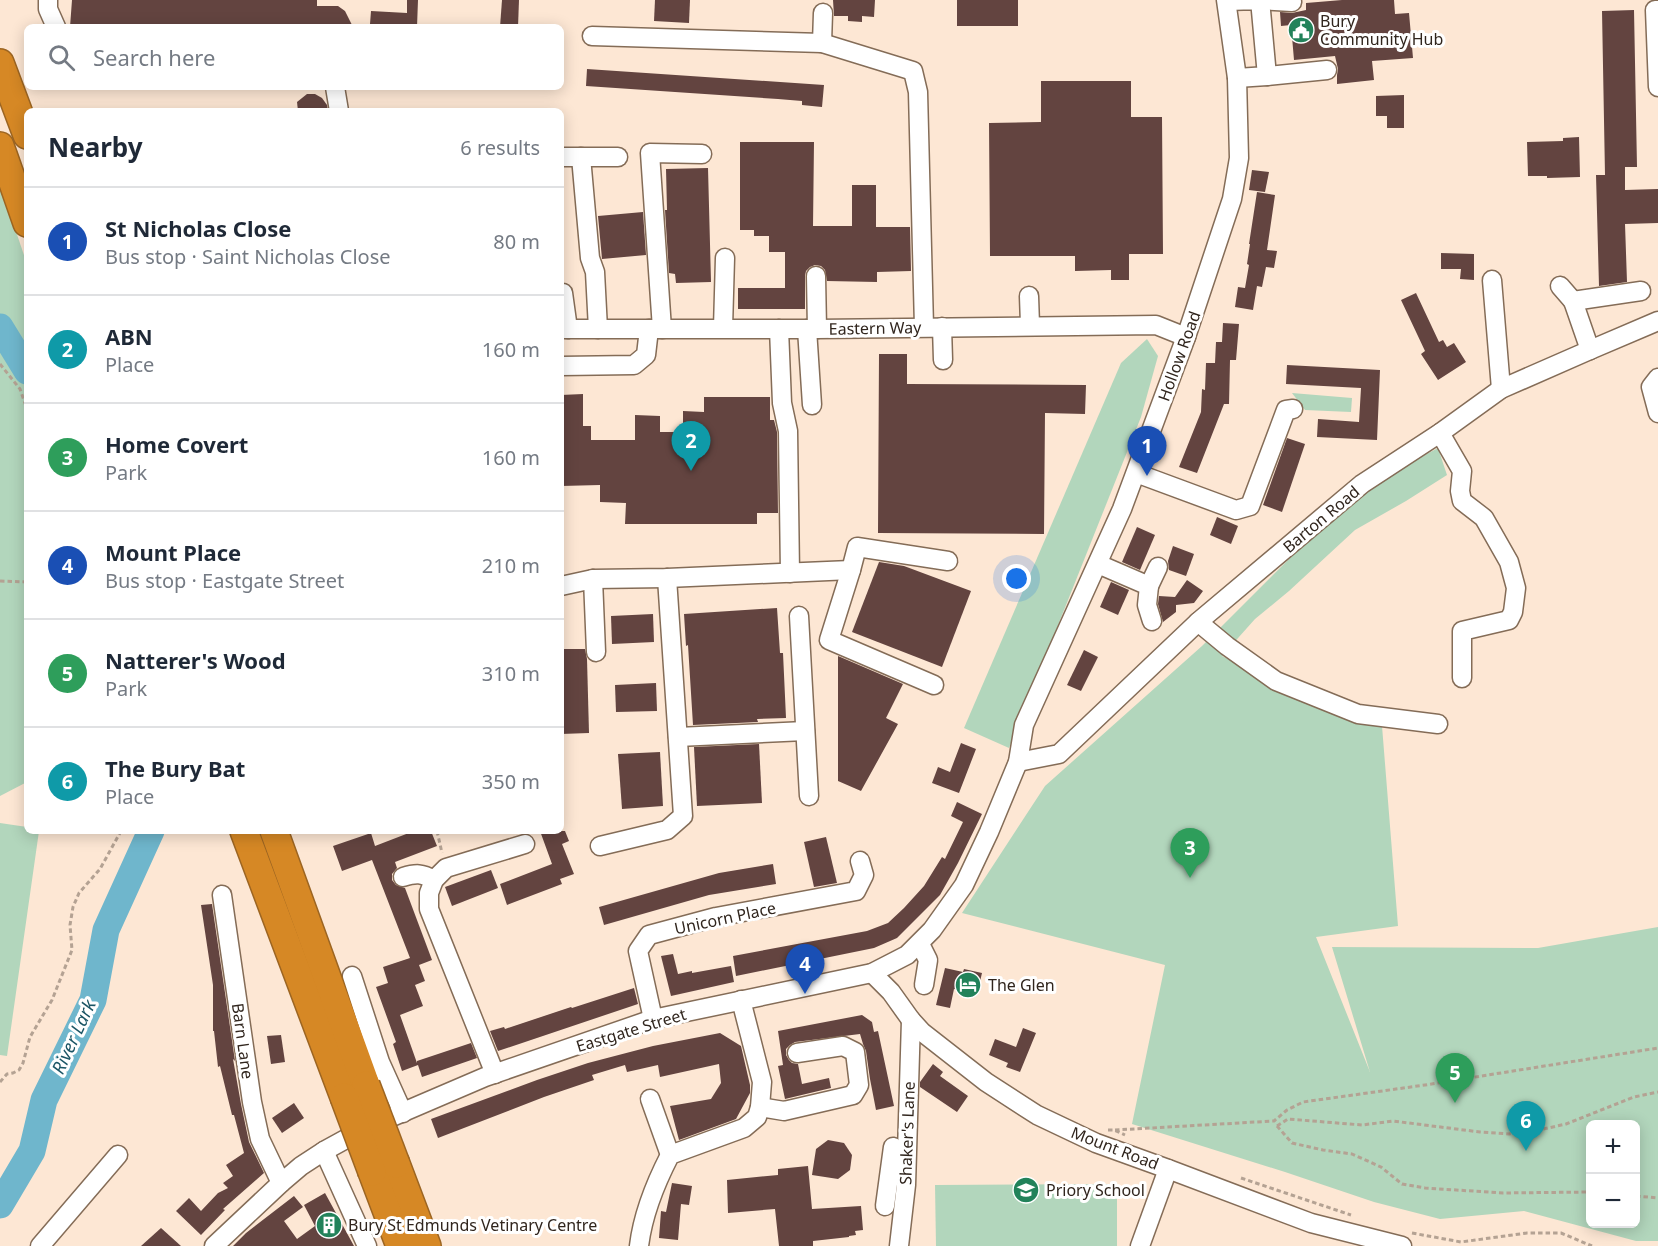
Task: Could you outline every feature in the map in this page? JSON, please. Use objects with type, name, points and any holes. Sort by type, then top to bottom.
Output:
[{"type":"highway","points":[[0,63],[24,127]]},
{"type":"highway","points":[[0,146],[24,215]]},
{"type":"highway","points":[[245,834],[355,1091],[384,1168],[427,1246]]},
{"type":"highway","points":[[275,834],[355,1091]]},
{"type":"highway","points":[[384,1168],[400,1246]]},
{"type":"street","points":[[48,0],[48,9],[55,24]]},
{"type":"street","points":[[1260,0],[1267,76]]},
{"type":"street","points":[[1227,1],[1292,2]]},
{"type":"street","name":"Hollow Road","points":[[1018,762],[1024,726],[1098,564],[1136,473],[1186,337],[1232,199],[1239,158],[1237,78],[1227,1]]},
{"type":"street","points":[[1658,10],[1655,10],[1658,87]]},
{"type":"street","points":[[822,43],[824,13]]},
{"type":"street","points":[[592,36],[822,43],[913,71],[918,92],[924,327]]},
{"type":"street","points":[[1237,78],[1327,70]]},
{"type":"street","points":[[335,90],[338,108]]},
{"type":"street","points":[[564,366],[634,365],[646,355],[656,329],[650,153],[702,154]]},
{"type":"street","points":[[564,157],[618,157]]},
{"type":"street","points":[[581,157],[590,258],[595,272],[598,329]]},
{"type":"street","points":[[723,328],[725,258]]},
{"type":"street","points":[[812,405],[812,329],[816,276]]},
{"type":"street","points":[[1492,280],[1501,390]]},
{"type":"street","points":[[1560,286],[1573,300],[1590,350]]},
{"type":"street","points":[[1573,300],[1641,291]]},
{"type":"street","points":[[1029,296],[1030,325]]},
{"type":"street","points":[[564,311],[565,329]]},
{"type":"street","name":"Barton Road","points":[[1018,762],[1059,754],[1198,622],[1362,484],[1501,390],[1658,321]]},
{"type":"street","name":"Eastern Way","points":[[565,329],[1156,325],[1186,337]]},
{"type":"street","points":[[942,327],[943,360]]},
{"type":"street","points":[[779,329],[782,403],[788,431],[790,573]]},
{"type":"street","points":[[1658,378],[1651,387],[1658,413]]},
{"type":"street","points":[[1136,473],[1236,510],[1250,506],[1286,410],[1293,409]]},
{"type":"street","points":[[1440,433],[1462,471],[1460,491],[1462,501],[1484,518],[1509,562],[1516,588],[1513,612],[1509,620],[1462,631],[1462,678]]},
{"type":"street","points":[[934,685],[829,640],[857,547],[948,561]]},
{"type":"street","points":[[1098,564],[1149,586]]},
{"type":"street","points":[[1152,621],[1147,605],[1149,586],[1158,567]]},
{"type":"street","points":[[564,585],[593,579],[851,570]]},
{"type":"street","points":[[600,846],[667,830],[683,816],[668,578]]},
{"type":"street","points":[[593,579],[596,652]]},
{"type":"street","points":[[799,616],[809,796]]},
{"type":"street","points":[[1198,622],[1276,681],[1358,714],[1438,724]]},
{"type":"street","points":[[678,737],[805,731]]},
{"type":"street","name":"Eastgate Street","points":[[214,1246],[301,1166],[366,1128],[495,1074],[653,1019],[872,973],[907,955],[932,930],[964,885],[1018,762]]},
{"type":"street","points":[[403,877],[414,873],[440,874],[525,844]]},
{"type":"street","name":"Unicorn Place","points":[[653,1019],[638,951],[649,935],[716,917],[856,891],[864,875],[860,861]]},
{"type":"street","points":[[440,874],[429,893],[429,909],[495,1074]]},
{"type":"street","name":"Barn Lane","points":[[222,895],[252,1102],[260,1139],[281,1183]]},
{"type":"street","points":[[920,944],[928,960],[924,984]]},
{"type":"street","name":"Mount Road","points":[[872,973],[891,992],[922,1032],[967,1069],[1037,1115],[1096,1143],[1311,1223],[1406,1239]]},
{"type":"street","points":[[352,976],[381,1062],[403,1113]]},
{"type":"street","points":[[639,1246],[641,1225],[656,1184],[670,1155],[744,1128],[757,1117],[762,1082],[741,1000]]},
{"type":"street","name":"Shaker's Lane","points":[[899,1246],[897,1184],[911,1020]]},
{"type":"street","points":[[760,1107],[784,1112],[853,1095],[859,1084],[855,1052],[843,1046],[797,1053]]},
{"type":"street","points":[[650,1100],[670,1155]]},
{"type":"street","points":[[885,1206],[897,1184],[893,1147]]},
{"type":"street","points":[[324,1151],[367,1246]]},
{"type":"street","points":[[40,1246],[118,1155]]},
{"type":"street","points":[[1140,1246],[1168,1168]]},
{"type":"path","points":[[0,364],[20,388],[24,400]]},
{"type":"path","points":[[0,581],[24,582]]},
{"type":"path","points":[[0,1082],[7,1074],[13,1074],[19,1070],[23,1063],[30,1037],[52,1000],[72,950],[70,925],[73,907],[80,893],[100,869],[119,834]]},
{"type":"path","points":[[437,834],[440,874]]},
{"type":"path","points":[[1105,1130],[1274,1121],[1287,1110],[1303,1102],[1425,1086],[1658,1048]]},
{"type":"path","points":[[1277,1126],[1288,1119],[1362,1125],[1393,1121],[1509,1134],[1566,1124],[1634,1097],[1658,1092]]},
{"type":"path","points":[[1274,1121],[1292,1143],[1352,1154],[1381,1167],[1402,1184],[1425,1188],[1503,1193],[1586,1192]]},
{"type":"path","points":[[1114,1130],[1132,1138]]},
{"type":"path","points":[[1235,1176],[1356,1217]]},
{"type":"path","points":[[1640,1196],[1658,1198]]},
{"type":"path","points":[[1406,1239],[1461,1242],[1527,1233],[1561,1233],[1592,1246]]},
{"type":"green space","points":[[0,184],[24,255],[24,784],[0,796]]},
{"type":"green space","points":[[1147,339],[1158,356],[1141,417],[1009,748],[964,728],[1121,363]]},
{"type":"green space","points":[[1292,393],[1352,398],[1351,412],[1305,410]]},
{"type":"green space","points":[[1438,448],[1447,475],[1355,530],[1255,619],[1222,656],[1340,716],[1382,726],[1398,926],[1316,937],[1370,1072],[1332,947],[1538,948],[1658,927],[1658,1241],[1636,1241],[1587,1228],[1640,1228],[1640,1120],[1586,1120],[1586,1228],[1524,1211],[1440,1219],[1374,1202],[1132,1124],[1165,965],[962,913],[1045,786],[1202,646],[1291,557],[1379,479]]},
{"type":"green space","points":[[0,823],[24,827],[24,834],[39,834],[7,1056],[0,1055]]},
{"type":"green space","points":[[1117,1184],[1117,1246],[936,1246],[935,1185]]},
{"type":"building","points":[[72,0],[317,0],[317,6],[338,6],[345,11],[352,24],[70,24]]},
{"type":"building","points":[[407,0],[418,0],[417,24],[370,24],[371,11],[407,13]]},
{"type":"building","points":[[502,0],[519,0],[518,24],[500,24]]},
{"type":"building","points":[[655,0],[690,0],[689,23],[654,21]]},
{"type":"building","points":[[833,0],[875,0],[874,17],[862,16],[862,22],[848,21],[848,16],[834,16]]},
{"type":"building","points":[[957,0],[1018,0],[1018,26],[957,26]]},
{"type":"building","points":[[1394,0],[1395,14],[1409,13],[1413,58],[1372,61],[1374,80],[1337,84],[1338,69],[1335,56],[1294,60],[1291,25],[1281,26],[1280,12],[1292,13],[1306,10],[1306,3]]},
{"type":"building","points":[[1634,10],[1637,167],[1625,167],[1625,190],[1658,189],[1658,223],[1625,224],[1627,282],[1599,286],[1596,175],[1605,175],[1602,11]]},
{"type":"building","points":[[587,69],[824,85],[822,107],[802,105],[802,101],[586,86]]},
{"type":"building","points":[[1041,81],[1131,81],[1131,117],[1162,117],[1163,254],[1129,254],[1129,280],[1111,280],[1111,270],[1075,271],[1075,256],[990,256],[989,123],[1041,122]]},
{"type":"building","points":[[307,94],[315,94],[322,98],[328,108],[298,108],[297,102]]},
{"type":"building","points":[[1404,95],[1404,128],[1387,128],[1387,116],[1376,116],[1376,96]]},
{"type":"building","points":[[1579,137],[1580,177],[1528,176],[1527,142],[1563,141],[1563,138]]},
{"type":"building","points":[[740,142],[814,142],[813,226],[852,226],[852,185],[876,185],[876,227],[910,227],[911,271],[877,272],[877,282],[827,281],[825,270],[815,265],[806,271],[805,309],[738,309],[738,288],[785,288],[785,252],[769,252],[769,236],[754,236],[754,230],[740,230]]},
{"type":"building","points":[[708,168],[711,282],[676,283],[675,274],[669,273],[665,210],[667,210],[666,169]]},
{"type":"building","points":[[1252,170],[1269,172],[1265,192],[1249,190]]},
{"type":"building","points":[[1257,192],[1275,195],[1267,250],[1277,251],[1274,268],[1266,267],[1262,287],[1257,286],[1253,310],[1235,307],[1238,287],[1245,288]]},
{"type":"building","points":[[643,212],[646,255],[602,259],[598,216]]},
{"type":"building","points":[[1441,253],[1474,254],[1474,280],[1460,279],[1461,269],[1441,269]]},
{"type":"building","points":[[1416,293],[1439,342],[1443,340],[1447,347],[1454,343],[1466,362],[1438,380],[1421,354],[1425,351],[1401,300]]},
{"type":"building","points":[[1223,323],[1239,324],[1236,360],[1230,360],[1229,404],[1224,404],[1197,473],[1179,467],[1201,412],[1206,363],[1215,363],[1216,342],[1222,342]]},
{"type":"building","points":[[879,354],[907,354],[907,384],[1086,385],[1085,414],[1045,413],[1044,534],[878,533]]},
{"type":"building","points":[[1287,365],[1380,370],[1377,440],[1317,437],[1318,419],[1359,422],[1361,388],[1286,384]]},
{"type":"building","points":[[583,394],[583,426],[591,426],[591,440],[635,440],[635,415],[660,416],[660,432],[683,432],[683,411],[704,412],[704,397],[770,397],[770,420],[774,420],[777,432],[778,513],[757,513],[757,524],[625,524],[626,503],[600,502],[600,485],[564,486],[564,395]]},
{"type":"building","points":[[1287,438],[1305,444],[1282,512],[1263,505]]},
{"type":"building","points":[[1217,517],[1238,526],[1231,544],[1210,535]]},
{"type":"building","points":[[1137,527],[1155,535],[1140,570],[1122,562]]},
{"type":"building","points":[[1173,546],[1194,554],[1186,576],[1169,570],[1168,561]]},
{"type":"building","points":[[879,562],[904,566],[971,591],[942,667],[852,632]]},
{"type":"building","points":[[1187,580],[1203,591],[1194,603],[1176,605],[1176,612],[1163,622],[1158,604],[1159,596],[1175,597]]},
{"type":"building","points":[[1111,582],[1129,590],[1118,615],[1100,607]]},
{"type":"building","points":[[777,608],[780,653],[783,653],[786,718],[757,719],[758,722],[693,725],[684,614]]},
{"type":"building","points":[[653,614],[654,642],[612,644],[611,616]]},
{"type":"building","points":[[564,649],[585,649],[589,733],[564,734]]},
{"type":"building","points":[[1084,650],[1098,657],[1081,691],[1067,685]]},
{"type":"building","points":[[838,656],[903,684],[886,718],[898,724],[861,791],[838,781]]},
{"type":"building","points":[[656,683],[657,711],[616,712],[615,685]]},
{"type":"building","points":[[961,743],[976,749],[959,793],[932,783],[938,767],[950,772]]},
{"type":"building","points":[[759,744],[762,803],[697,806],[694,747]]},
{"type":"building","points":[[660,752],[663,806],[622,809],[618,754]]},
{"type":"building","points":[[957,802],[982,814],[940,895],[897,938],[874,948],[736,976],[733,956],[867,931],[888,923],[924,886],[942,857],[945,859],[963,822],[951,816]]},
{"type":"building","points":[[565,831],[569,841],[562,844],[574,874],[560,879],[562,884],[507,905],[500,884],[552,864],[541,834],[564,834]]},
{"type":"building","points":[[371,834],[375,846],[406,834],[432,834],[437,846],[395,862],[397,868],[392,874],[392,880],[396,885],[405,888],[432,960],[419,965],[425,981],[415,985],[423,1006],[400,1015],[417,1063],[417,1061],[471,1043],[477,1058],[422,1077],[418,1065],[402,1071],[393,1044],[396,1042],[376,987],[388,983],[383,967],[410,958],[372,860],[342,871],[333,846]]},
{"type":"building","points":[[826,837],[837,883],[814,887],[804,842]]},
{"type":"building","points":[[773,864],[776,884],[709,895],[604,925],[599,907],[719,873]]},
{"type":"building","points":[[491,870],[498,888],[452,906],[445,887]]},
{"type":"building","points":[[212,904],[241,1104],[249,1142],[264,1173],[223,1209],[225,1210],[201,1235],[176,1211],[189,1198],[201,1211],[218,1193],[228,1188],[223,1183],[233,1176],[226,1165],[244,1153],[220,1066],[218,1067],[213,1031],[213,985],[201,905]]},
{"type":"building","points":[[673,954],[678,974],[731,966],[734,982],[671,996],[661,956]]},
{"type":"building","points":[[945,968],[982,973],[977,994],[954,989],[950,1008],[936,1005]]},
{"type":"building","points":[[634,988],[638,1004],[498,1051],[490,1031],[504,1027],[505,1029]]},
{"type":"building","points":[[862,1015],[872,1022],[874,1032],[878,1031],[894,1106],[876,1110],[866,1051],[860,1034],[795,1042],[790,1045],[786,1049],[786,1055],[792,1063],[798,1064],[802,1084],[829,1078],[831,1088],[785,1099],[778,1066],[783,1065],[778,1031]]},
{"type":"building","points":[[1023,1028],[1036,1033],[1020,1072],[1006,1067],[1008,1063],[989,1055],[995,1039],[1016,1047]]},
{"type":"building","points":[[720,1033],[741,1046],[750,1093],[736,1119],[679,1140],[670,1106],[711,1099],[721,1083],[719,1064],[660,1077],[658,1065],[627,1072],[625,1065],[592,1075],[594,1080],[438,1138],[431,1119],[588,1063],[653,1046]]},
{"type":"building","points":[[281,1035],[285,1062],[271,1064],[267,1036]]},
{"type":"building","points":[[933,1064],[943,1072],[940,1076],[968,1096],[957,1112],[920,1087],[920,1082]]},
{"type":"building","points":[[294,1103],[304,1118],[282,1133],[272,1118]]},
{"type":"building","points":[[828,1140],[844,1143],[852,1155],[850,1170],[838,1179],[812,1175],[816,1149]]},
{"type":"building","points":[[808,1166],[812,1209],[861,1206],[863,1230],[855,1231],[856,1235],[849,1237],[813,1241],[813,1246],[779,1246],[775,1209],[728,1213],[727,1180],[778,1175],[778,1169]]},
{"type":"building","points":[[672,1183],[692,1186],[689,1205],[681,1204],[678,1240],[659,1238],[661,1211],[666,1212]]},
{"type":"building","points":[[325,1193],[354,1246],[233,1246],[246,1233],[294,1196],[303,1207],[284,1221],[297,1239],[315,1226],[304,1205]]},
{"type":"building","points":[[161,1228],[181,1246],[141,1246]]},
{"type":"waterway","name":"River Lark","points":[[0,327],[24,366]]},
{"type":"waterway","name":"River Lark","points":[[0,1205],[32,1151],[44,1100],[93,1000],[106,930],[150,834]]},
{"type":"place","name":"Bury Community Hub","points":[[1301,30]]},
{"type":"place","name":"ABN","points":[[691,471]]},
{"type":"place","name":"St Nicholas Close","points":[[1147,476]]},
{"type":"place","name":"Home Covert","points":[[1190,878]]},
{"type":"place","name":"The Glen","points":[[968,985]]},
{"type":"place","name":"Mount Place","points":[[805,994]]},
{"type":"place","name":"Natterer's Wood","points":[[1455,1103]]},
{"type":"place","name":"The Bury Bat","points":[[1526,1151]]},
{"type":"place","name":"Priory School","points":[[1026,1190]]},
{"type":"place","name":"Bury St Edmunds Vetinary Centre","points":[[329,1225]]}]
